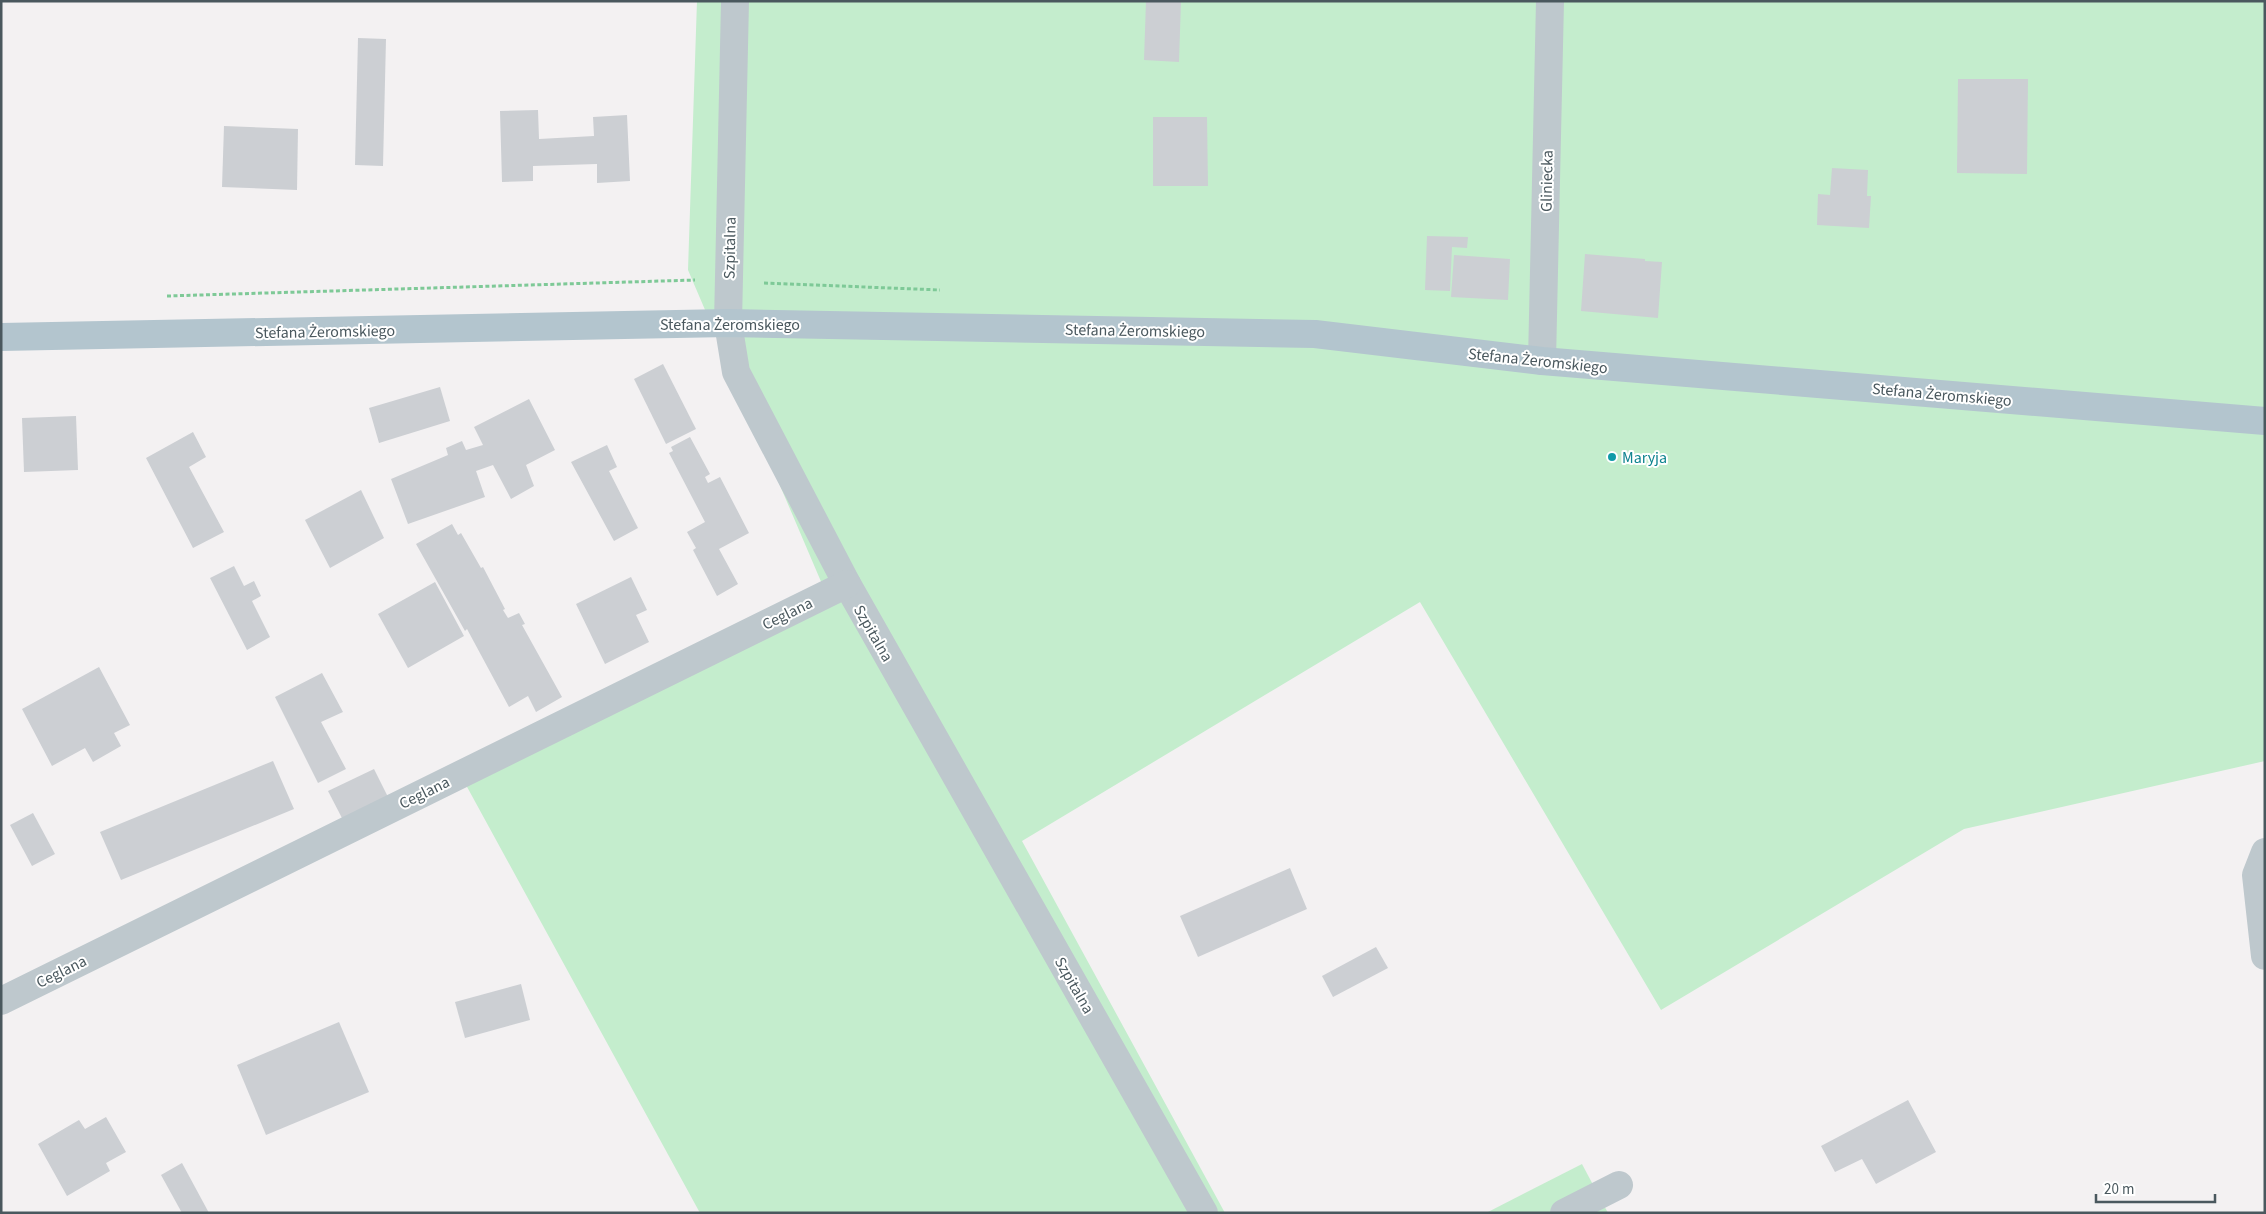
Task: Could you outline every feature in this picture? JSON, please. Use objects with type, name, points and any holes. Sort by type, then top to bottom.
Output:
[{"type":"main road","name":"Stefana Żeromskiego","points":[[1,337],[728,323],[1315,334],[1542,361],[2265,421]]},
{"type":"street","name":"Szpitalna","points":[[735,1],[728,323],[736,372],[847,584],[1204,1213]]},
{"type":"street","name":"Gliniecka","points":[[1542,361],[1550,1]]},
{"type":"street","name":"Ceglana","points":[[1,1000],[847,584]]},
{"type":"street","points":[[2265,852],[2256,874],[2265,956]]},
{"type":"street","points":[[1564,1213],[1619,1185]]},
{"type":"green space","points":[[697,1],[2265,1],[2265,761],[1964,829],[1661,1010],[1420,602],[1022,841],[1225,1213],[700,1213],[466,785],[831,605],[688,270]]},
{"type":"green space","points":[[1582,1164],[1608,1213],[1486,1213]]},
{"type":"building","points":[[1146,1],[1181,1],[1179,62],[1144,60]]},
{"type":"building","points":[[358,38],[386,39],[383,166],[355,165]]},
{"type":"building","points":[[1958,79],[2028,79],[2027,174],[1957,173]]},
{"type":"building","points":[[538,110],[539,139],[594,136],[593,117],[627,115],[630,181],[597,183],[597,164],[533,166],[533,181],[502,182],[500,111]]},
{"type":"building","points":[[1153,117],[1207,117],[1208,186],[1153,186]]},
{"type":"building","points":[[224,126],[298,129],[297,190],[222,187]]},
{"type":"building","points":[[1832,168],[1868,170],[1867,196],[1871,196],[1869,228],[1817,225],[1818,194],[1830,195]]},
{"type":"building","points":[[1427,236],[1468,237],[1467,248],[1452,247],[1450,291],[1425,290]]},
{"type":"building","points":[[1585,254],[1662,262],[1658,318],[1581,311]]},
{"type":"building","points":[[1454,255],[1510,259],[1508,300],[1451,297]]},
{"type":"building","points":[[663,364],[696,429],[666,444],[634,379]]},
{"type":"building","points":[[440,387],[450,421],[379,443],[369,408]]},
{"type":"building","points":[[529,399],[555,450],[526,465],[534,486],[511,499],[493,465],[476,471],[485,497],[408,524],[391,479],[448,455],[446,448],[462,441],[466,450],[483,445],[474,427]]},
{"type":"building","points":[[76,416],[78,470],[24,472],[22,418]]},
{"type":"building","points":[[193,432],[206,457],[189,467],[224,532],[193,548],[146,458]]},
{"type":"building","points":[[690,437],[710,474],[705,477],[708,483],[720,477],[749,533],[719,549],[738,584],[717,596],[693,550],[696,548],[687,532],[705,522],[669,453],[673,451],[671,447]]},
{"type":"building","points":[[607,445],[617,467],[609,471],[638,528],[614,541],[571,462]]},
{"type":"building","points":[[361,490],[384,538],[330,568],[305,520]]},
{"type":"building","points":[[452,524],[458,535],[461,533],[481,568],[483,567],[508,618],[519,613],[525,624],[522,625],[562,697],[536,712],[528,696],[509,707],[467,629],[465,631],[416,544]]},
{"type":"building","points":[[234,566],[244,586],[254,581],[261,596],[252,601],[270,637],[247,650],[210,578]]},
{"type":"building","points":[[631,577],[647,610],[636,615],[649,642],[605,664],[576,604]]},
{"type":"building","points":[[435,582],[464,636],[408,668],[378,614]]},
{"type":"building","points":[[99,667],[130,725],[114,733],[121,746],[93,762],[85,748],[52,766],[22,709]]},
{"type":"building","points":[[322,673],[343,712],[321,722],[346,769],[318,783],[275,697]]},
{"type":"building","points":[[273,761],[294,809],[121,880],[100,832]]},
{"type":"building","points":[[374,769],[388,797],[343,820],[328,791]]},
{"type":"building","points":[[33,813],[55,854],[32,866],[10,825]]},
{"type":"building","points":[[1290,868],[1307,909],[1198,957],[1180,916]]},
{"type":"building","points":[[1376,947],[1388,968],[1333,997],[1322,976]]},
{"type":"building","points":[[521,984],[530,1020],[465,1038],[455,1002]]},
{"type":"building","points":[[339,1022],[369,1092],[266,1135],[237,1065]]},
{"type":"building","points":[[1908,1100],[1936,1152],[1876,1184],[1862,1159],[1835,1172],[1821,1146]]},
{"type":"building","points":[[106,1117],[126,1152],[106,1163],[110,1171],[67,1196],[38,1144],[79,1120],[85,1129]]},
{"type":"building","points":[[182,1163],[209,1213],[182,1213],[161,1175]]},
{"type":"place","name":"Maryja","points":[[1612,457]]}]
